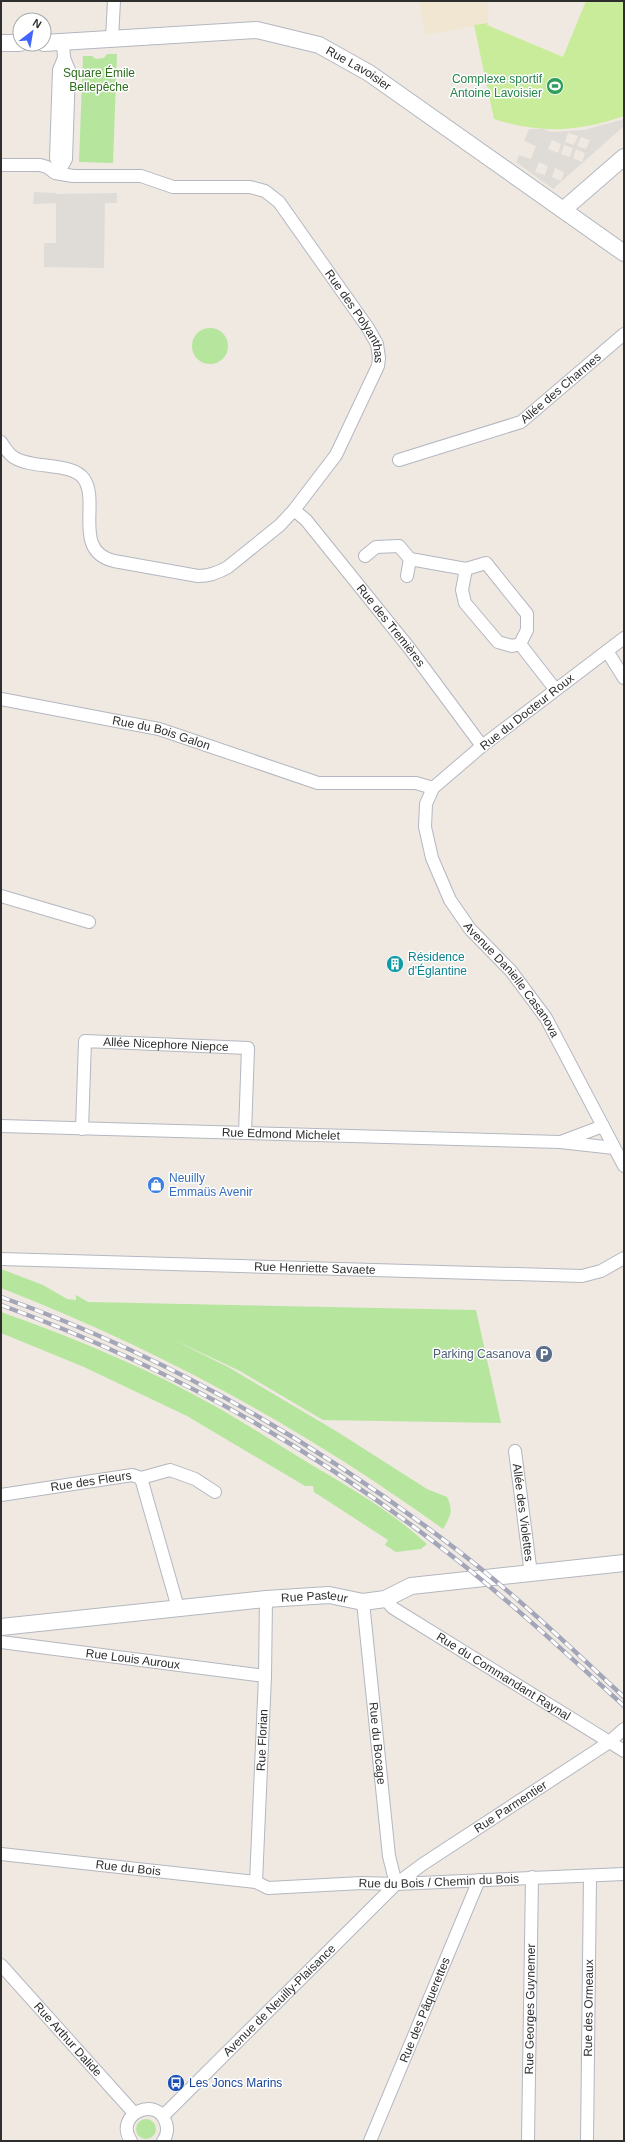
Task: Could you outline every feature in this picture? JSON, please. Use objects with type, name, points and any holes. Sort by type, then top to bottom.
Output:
[{"type":"street","points":[[114,1],[116,38]]},
{"type":"street","points":[[116,38],[121,1]]},
{"type":"street","name":"Rue Lavoisier","points":[[52,43],[257,30],[319,45],[369,73],[624,253]]},
{"type":"street","points":[[60,171],[66,159],[69,70],[64,58],[63,42]]},
{"type":"street","points":[[1,43],[12,43]]},
{"type":"street","points":[[564,210],[624,157]]},
{"type":"street","name":"Rue des Polyanthas","points":[[1,165],[40,166],[60,171],[141,176],[173,187],[250,186],[265,191],[279,202],[368,328],[374,338],[378,351],[376,373],[336,455],[294,510],[280,525],[228,567],[213,574],[198,576],[114,561],[102,556],[91,540],[88,488],[84,479],[75,472],[25,462],[15,458],[7,452],[1,442]]},
{"type":"street","name":"Allée des Charmes","points":[[399,460],[521,422],[624,334]]},
{"type":"street","name":"Rue des Tremières","points":[[294,510],[306,520],[410,649],[482,746]]},
{"type":"street","points":[[365,556],[376,547],[399,546],[410,559],[466,570],[486,563],[524,609],[528,621],[524,637],[520,644],[512,646],[498,642],[465,603],[462,590],[466,570]]},
{"type":"street","points":[[407,576],[410,559]]},
{"type":"street","name":"Rue du Docteur Roux","points":[[433,788],[482,746],[624,638]]},
{"type":"street","points":[[520,644],[555,690]]},
{"type":"street","points":[[607,651],[624,678]]},
{"type":"street","name":"Rue du Bois Galon","points":[[1,699],[159,729],[318,783],[416,783],[433,788]]},
{"type":"street","name":"Avenue Danielle Casanova","points":[[433,788],[426,804],[427,841],[437,872],[450,900],[470,929],[511,971],[538,1006],[624,1166]]},
{"type":"street","points":[[1,896],[89,922]]},
{"type":"street","name":"Allée Nicephore Niepce","points":[[82,1129],[85,1041],[248,1048],[244,1133]]},
{"type":"street","name":"Rue Edmond Michelet","points":[[1,1126],[560,1142],[614,1148]]},
{"type":"street","name":"Rue Edmond Michelet","points":[[560,1142],[602,1126]]},
{"type":"street","name":"Rue Henriette Savaete","points":[[1,1260],[582,1276],[601,1271],[624,1258]]},
{"type":"street","name":"Allée des Violettes","points":[[516,1451],[531,1574]]},
{"type":"street","points":[[141,1478],[170,1470],[195,1479],[215,1492]]},
{"type":"street","name":"Rue des Fleurs","points":[[1,1495],[132,1475],[141,1478],[178,1608]]},
{"type":"street","name":"Rue Pasteur","points":[[1,1626],[266,1599],[329,1595],[364,1602],[385,1599],[411,1586],[624,1563]]},
{"type":"street","name":"Rue Florian","points":[[256,1882],[265,1676],[266,1599]]},
{"type":"street","name":"Rue du Commandant Raynal","points":[[385,1599],[393,1608],[608,1743],[624,1751]]},
{"type":"street","name":"Rue du Bocage","points":[[364,1602],[389,1856],[396,1884]]},
{"type":"street","name":"Rue Louis Auroux","points":[[1,1642],[265,1676]]},
{"type":"street","name":"Rue Parmentier","points":[[396,1884],[423,1864],[608,1743],[624,1729]]},
{"type":"street","name":"Rue du Bois","points":[[1,1854],[256,1882]]},
{"type":"street","name":"Rue du Bois / Chemin du Bois","points":[[256,1882],[268,1888],[624,1874]]},
{"type":"street","name":"Rue des Ormeaux","points":[[587,2141],[590,1876]]},
{"type":"street","name":"Rue Georges Guynemer","points":[[528,2141],[532,1877]]},
{"type":"street","name":"Rue des Pâquerettes","points":[[370,2141],[479,1880]]},
{"type":"street","name":"Avenue de Neuilly-Plaisance","points":[[163,2116],[396,1884]]},
{"type":"street","name":"Rue Arthur Dalide","points":[[1,1965],[134,2114]]},
{"type":"street","points":[[131,2141],[127,2127],[134,2114],[146,2109],[152,2109],[163,2116],[167,2127],[167,2140]]},
{"type":"shaded area","points":[[419,1],[488,1],[488,23],[425,35]]},
{"type":"shaded area","points":[[624,119],[624,126],[553,189],[516,162],[519,155],[531,159],[536,146],[524,141],[529,129],[543,129],[552,132],[584,130]],"holes":[[[568,133],[578,136],[574,145],[565,142]],[[581,137],[590,140],[586,149],[577,146]],[[552,140],[561,144],[558,153],[548,149]],[[564,145],[573,148],[570,157],[561,154]],[[576,149],[585,153],[582,162],[573,158]],[[539,162],[548,166],[545,175],[535,172]],[[555,168],[564,172],[561,181],[552,177]]]},
{"type":"shaded area","points":[[34,192],[56,194],[117,193],[117,203],[105,203],[104,268],[44,267],[44,243],[56,243],[56,203],[33,204]]},
{"type":"green space","name":"Complexe sportif Antoine Lavoisier","points":[[586,1],[624,1],[624,116],[591,125],[559,129],[527,127],[494,119],[474,25],[488,23],[487,25],[563,57]]},
{"type":"green space","name":"Square Émile Bellepêche","points":[[107,54],[117,54],[113,163],[79,162],[83,56],[92,56],[96,59],[104,58]]},
{"type":"green space","points":[[214,328],[223,333],[227,339],[227,353],[223,359],[214,364],[206,364],[197,359],[193,353],[192,342],[197,333],[203,329]]},
{"type":"green space","points":[[1,1269],[43,1285],[67,1299],[76,1300],[76,1295],[88,1302],[476,1310],[501,1423],[323,1420],[240,1371],[172,1339],[228,1367],[336,1431],[427,1489],[447,1497],[451,1510],[448,1521],[443,1529],[391,1492],[338,1458],[230,1394],[118,1338],[1,1288]]},
{"type":"green space","points":[[1,1312],[114,1356],[196,1395],[367,1498],[398,1520],[427,1544],[421,1549],[396,1552],[385,1545],[388,1540],[314,1492],[313,1486],[305,1486],[187,1416],[84,1367],[1,1333]]},
{"type":"green space","points":[[142,2119],[150,2119],[156,2125],[156,2133],[150,2139],[142,2139],[136,2133],[136,2125]]},
{"type":"railway","points":[[1,1297],[63,1321],[183,1375],[298,1440],[408,1513],[461,1553],[544,1623],[624,1697]]},
{"type":"railway","points":[[1,1305],[61,1328],[121,1354],[179,1382],[236,1412],[347,1480],[452,1556],[540,1630],[624,1706]]},
{"type":"place","name":"Complexe sportif Antoine Lavoisier","points":[[555,86]]},
{"type":"place","name":"Résidence d'Églantine","points":[[395,964]]},
{"type":"place","name":"Neuilly Emmaüs Avenir","points":[[156,1185]]},
{"type":"place","name":"Parking Casanova","points":[[544,1354]]},
{"type":"place","name":"Les Joncs Marins","points":[[176,2083]]}]
